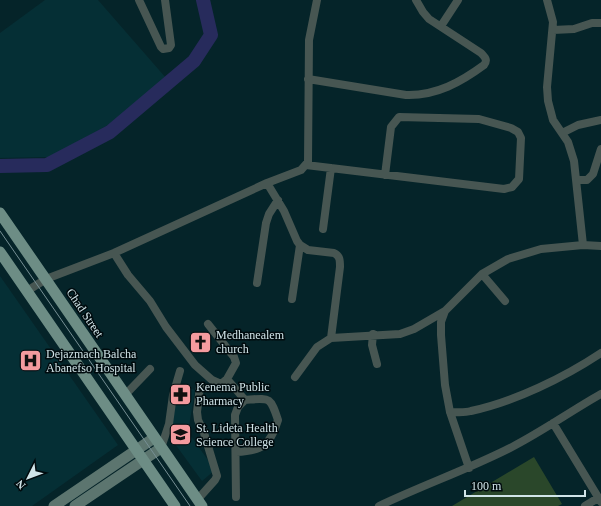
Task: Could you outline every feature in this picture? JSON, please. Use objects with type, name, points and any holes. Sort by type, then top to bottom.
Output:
[{"type":"main road","name":"Chad Street","points":[[0,213],[125,395],[160,442],[199,503]]},
{"type":"main road","points":[[0,252],[175,506]]},
{"type":"main road","points":[[54,506],[136,450],[160,442]]},
{"type":"main road","points":[[75,506],[143,460],[160,442]]},
{"type":"street","points":[[139,0],[163,49],[169,48],[171,45],[165,0]]},
{"type":"street","points":[[27,291],[46,279],[114,253],[267,183],[301,170],[306,166],[308,162],[309,40],[317,0]]},
{"type":"street","points":[[308,80],[406,95],[423,95],[435,92],[464,79],[484,65],[486,59],[481,53],[429,19],[422,12],[416,0]]},
{"type":"street","points":[[441,26],[458,0]]},
{"type":"street","points":[[547,0],[553,22],[548,101],[553,120],[568,142],[574,161],[583,245]]},
{"type":"street","points":[[553,30],[574,29],[592,23],[601,22]]},
{"type":"street","points":[[306,166],[504,189],[512,187],[519,179],[521,138],[518,132],[511,128],[479,120],[399,117],[391,127],[385,175]]},
{"type":"street","points":[[562,133],[578,125],[601,120]]},
{"type":"street","points":[[576,180],[587,180],[592,176],[601,149]]},
{"type":"street","points":[[322,229],[331,168]]},
{"type":"street","points":[[267,183],[284,211],[300,245],[308,250],[334,253],[340,260],[331,338]]},
{"type":"street","points":[[257,282],[268,214],[278,200]]},
{"type":"street","points":[[292,299],[300,245]]},
{"type":"street","points":[[295,377],[317,347],[331,338],[373,334],[400,334],[406,332],[445,311],[482,274],[508,258],[541,249],[583,245],[601,246]]},
{"type":"street","points":[[114,253],[128,275],[150,301],[166,327],[195,365],[212,380],[221,384],[228,379],[236,363],[234,358],[208,324]]},
{"type":"street","points":[[482,274],[505,301]]},
{"type":"street","points":[[445,311],[441,322],[441,335],[450,412],[469,468]]},
{"type":"street","points":[[373,334],[372,345],[376,364]]},
{"type":"street","points":[[450,412],[470,412],[522,395],[555,380],[601,353]]},
{"type":"street","points":[[125,395],[150,369]]},
{"type":"street","points":[[160,442],[169,424],[180,371]]},
{"type":"street","points":[[228,379],[245,400]]},
{"type":"street","points":[[199,503],[217,476],[204,433],[198,420],[197,412],[200,386]]},
{"type":"street","points":[[383,505],[408,492],[469,468],[514,446],[601,394]]},
{"type":"street","points":[[236,452],[250,452],[257,450],[264,446],[272,437],[278,420],[273,404],[269,400],[245,400],[238,407],[235,415],[236,497]]},
{"type":"street","points":[[553,423],[599,500],[584,506]]},
{"type":"shaded area","points":[[45,0],[98,0],[166,78],[110,124],[50,157],[0,158],[0,33]]},
{"type":"shaded area","name":"Dejazmach Balcha Abanefso Hospital","points":[[0,276],[118,445],[32,506],[0,506]]},
{"type":"shaded area","name":"St. Lideta Health Science College","points":[[179,385],[195,390],[188,432],[215,470],[202,481],[170,437]]},
{"type":"green space","points":[[534,457],[562,504],[558,506],[452,506]]},
{"type":"waterway","points":[[0,166],[47,165],[110,132],[194,61],[211,35],[203,0]]},
{"type":"tram line","points":[[0,231],[190,506]]},
{"type":"place","name":"Medhanealem church","points":[[201,342]]},
{"type":"place","name":"Dejazmach Balcha Abanefso Hospital","points":[[30,361]]},
{"type":"place","name":"Kenema Public Pharmacy","points":[[180,394]]},
{"type":"place","name":"St. Lideta Health Science College","points":[[180,435]]}]
